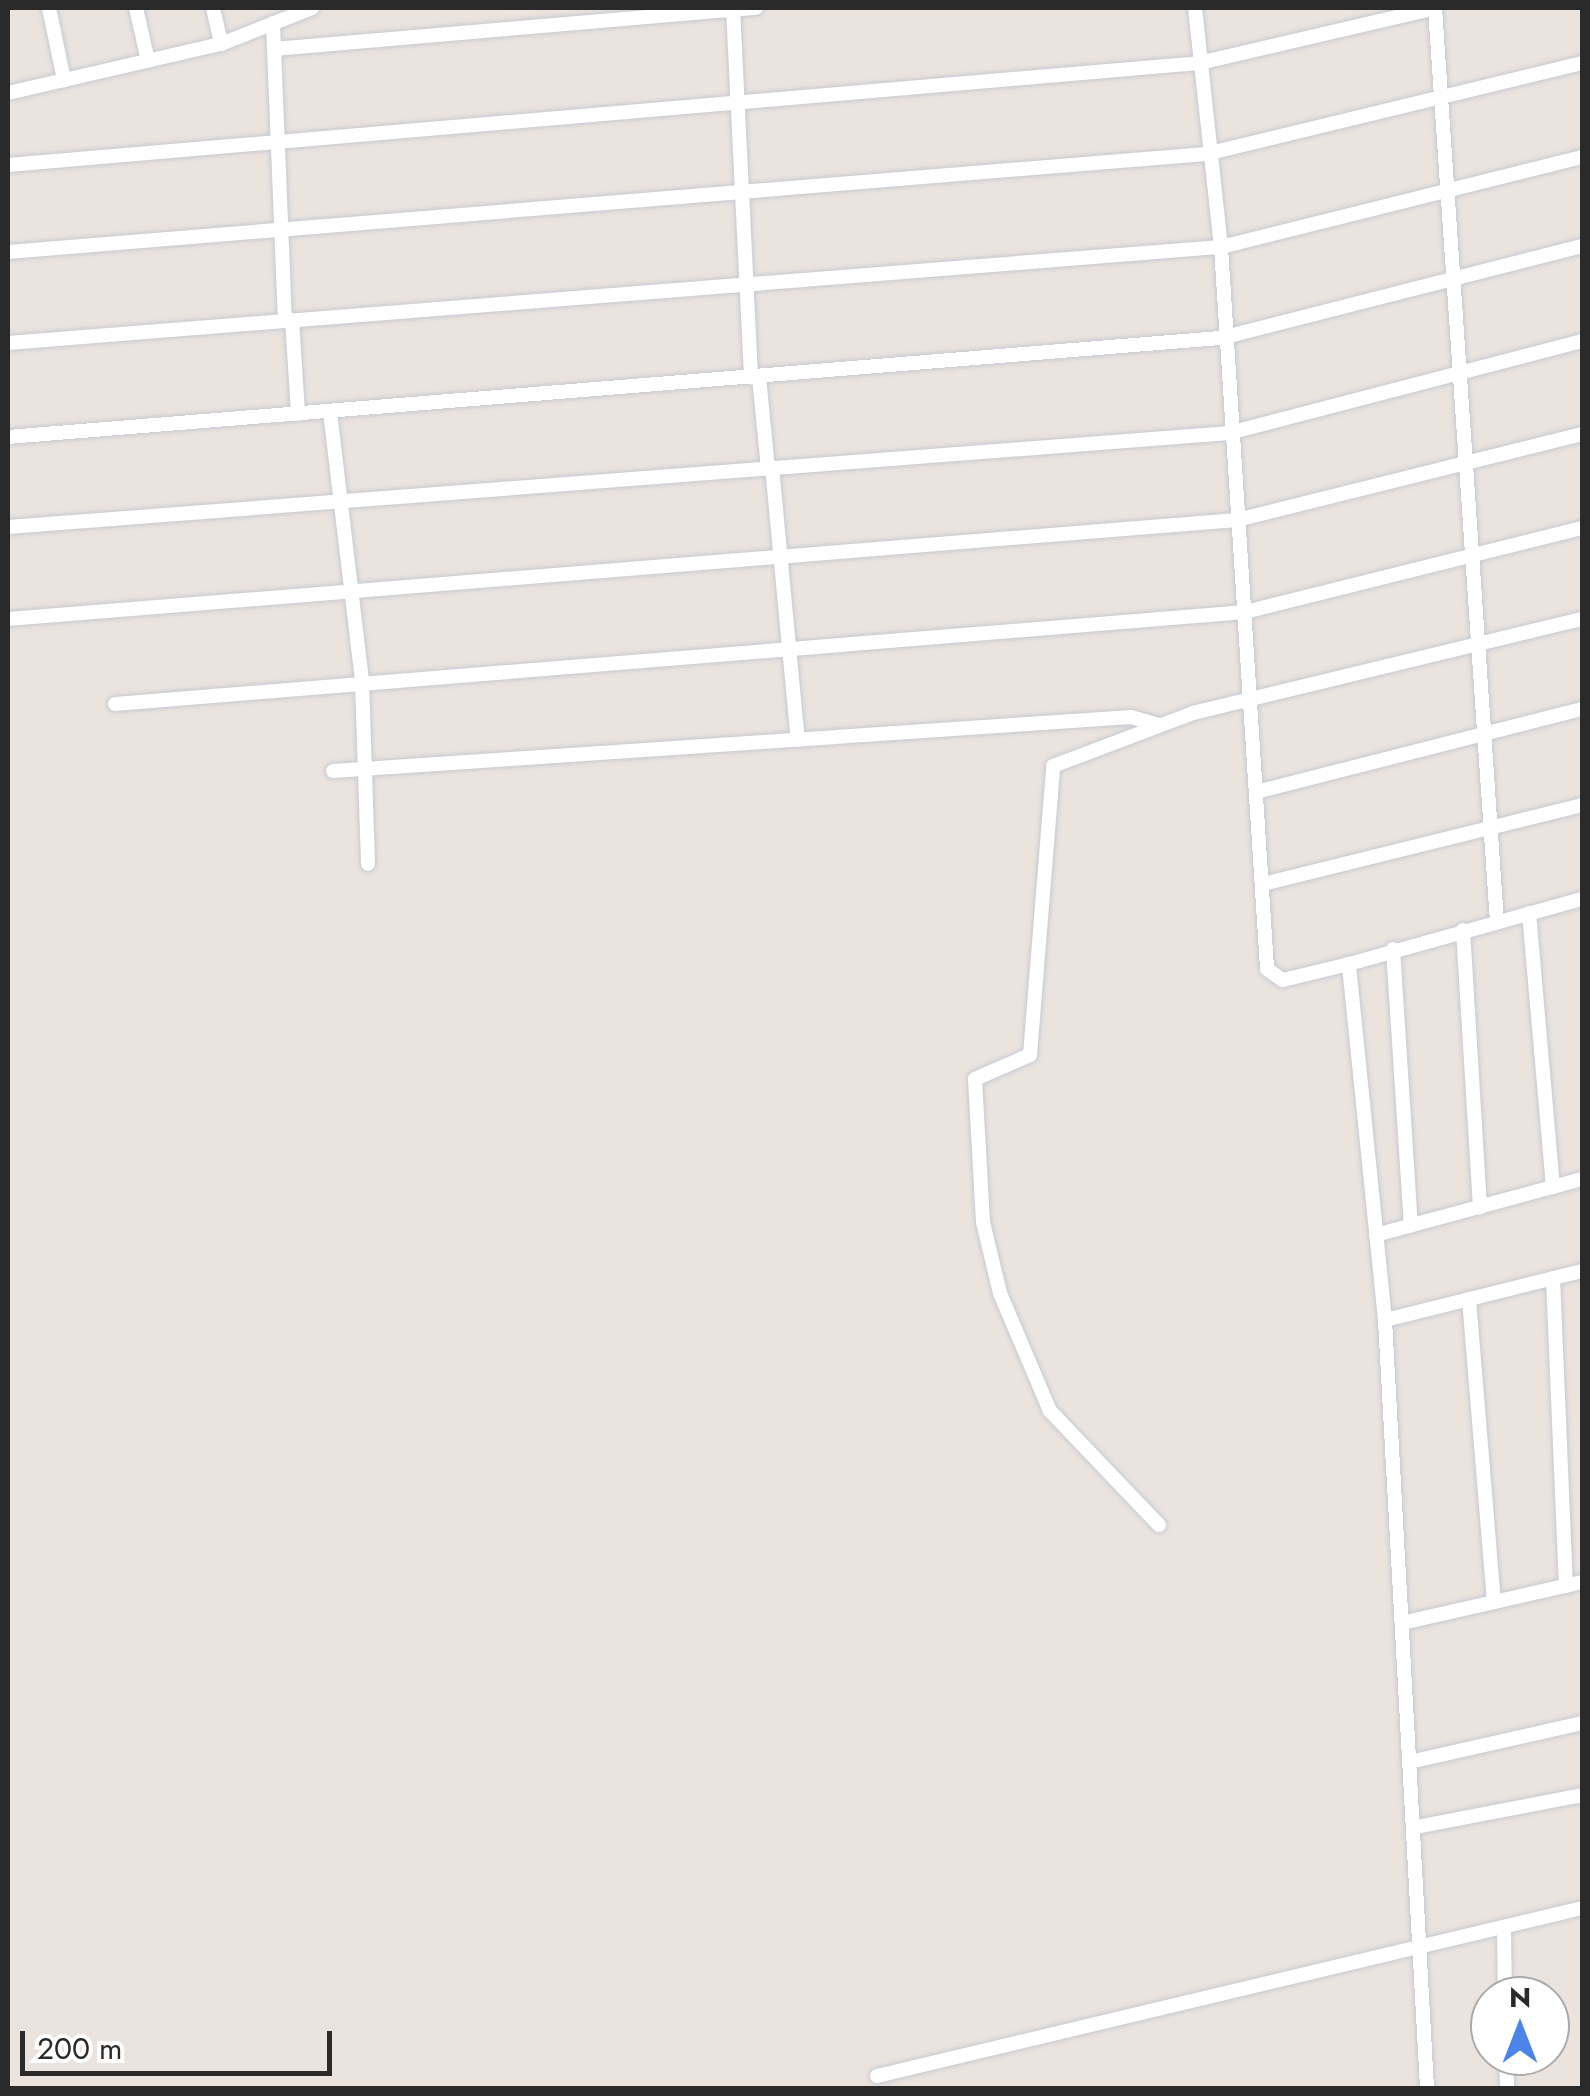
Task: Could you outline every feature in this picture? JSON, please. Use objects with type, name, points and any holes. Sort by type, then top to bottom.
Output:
[{"type":"street","points":[[50,8],[64,80]]},
{"type":"street","points":[[136,8],[148,61]]},
{"type":"street","points":[[213,8],[221,44]]},
{"type":"street","points":[[8,93],[221,44],[282,16],[312,8]]},
{"type":"street","points":[[733,8],[745,286],[782,557],[798,740]]},
{"type":"street","points":[[274,49],[756,8]]},
{"type":"street","points":[[1196,8],[1206,154],[1221,247],[1220,338],[1260,792],[1272,978],[1349,964],[1582,899]]},
{"type":"street","points":[[8,164],[1200,63],[1434,8],[1469,463],[1497,921]]},
{"type":"street","points":[[282,16],[274,49],[288,321],[298,414]]},
{"type":"street","points":[[8,252],[1206,154],[1582,62]]},
{"type":"street","points":[[8,343],[1221,247],[1582,157]]},
{"type":"street","points":[[8,437],[1220,338],[1582,246]]},
{"type":"street","points":[[8,527],[1229,433],[1582,341]]},
{"type":"street","points":[[330,412],[362,682],[368,864]]},
{"type":"street","points":[[8,620],[1237,520],[1582,434]]},
{"type":"street","points":[[115,704],[1245,612],[1475,558],[1582,528]]},
{"type":"street","points":[[1159,1526],[1050,1410],[988,1256],[975,1078],[1030,1055],[1053,766],[1160,726],[1582,619]]},
{"type":"street","points":[[1260,792],[1582,710]]},
{"type":"street","points":[[333,772],[1131,717],[1160,726]]},
{"type":"street","points":[[1264,884],[1582,805]]},
{"type":"street","points":[[1529,912],[1553,1187]]},
{"type":"street","points":[[1462,930],[1480,1207]]},
{"type":"street","points":[[1393,950],[1411,1226]]},
{"type":"street","points":[[1349,964],[1385,1320],[1414,1761],[1428,2088]]},
{"type":"street","points":[[1376,1235],[1582,1179]]},
{"type":"street","points":[[1385,1320],[1582,1271]]},
{"type":"street","points":[[1553,1278],[1566,1586]]},
{"type":"street","points":[[1469,1299],[1494,1602]]},
{"type":"street","points":[[1406,1622],[1582,1582]]},
{"type":"street","points":[[1414,1761],[1582,1723]]},
{"type":"street","points":[[1416,1828],[1582,1795]]},
{"type":"street","points":[[877,2076],[1582,1908]]},
{"type":"street","points":[[1504,1928],[1505,1976]]}]
